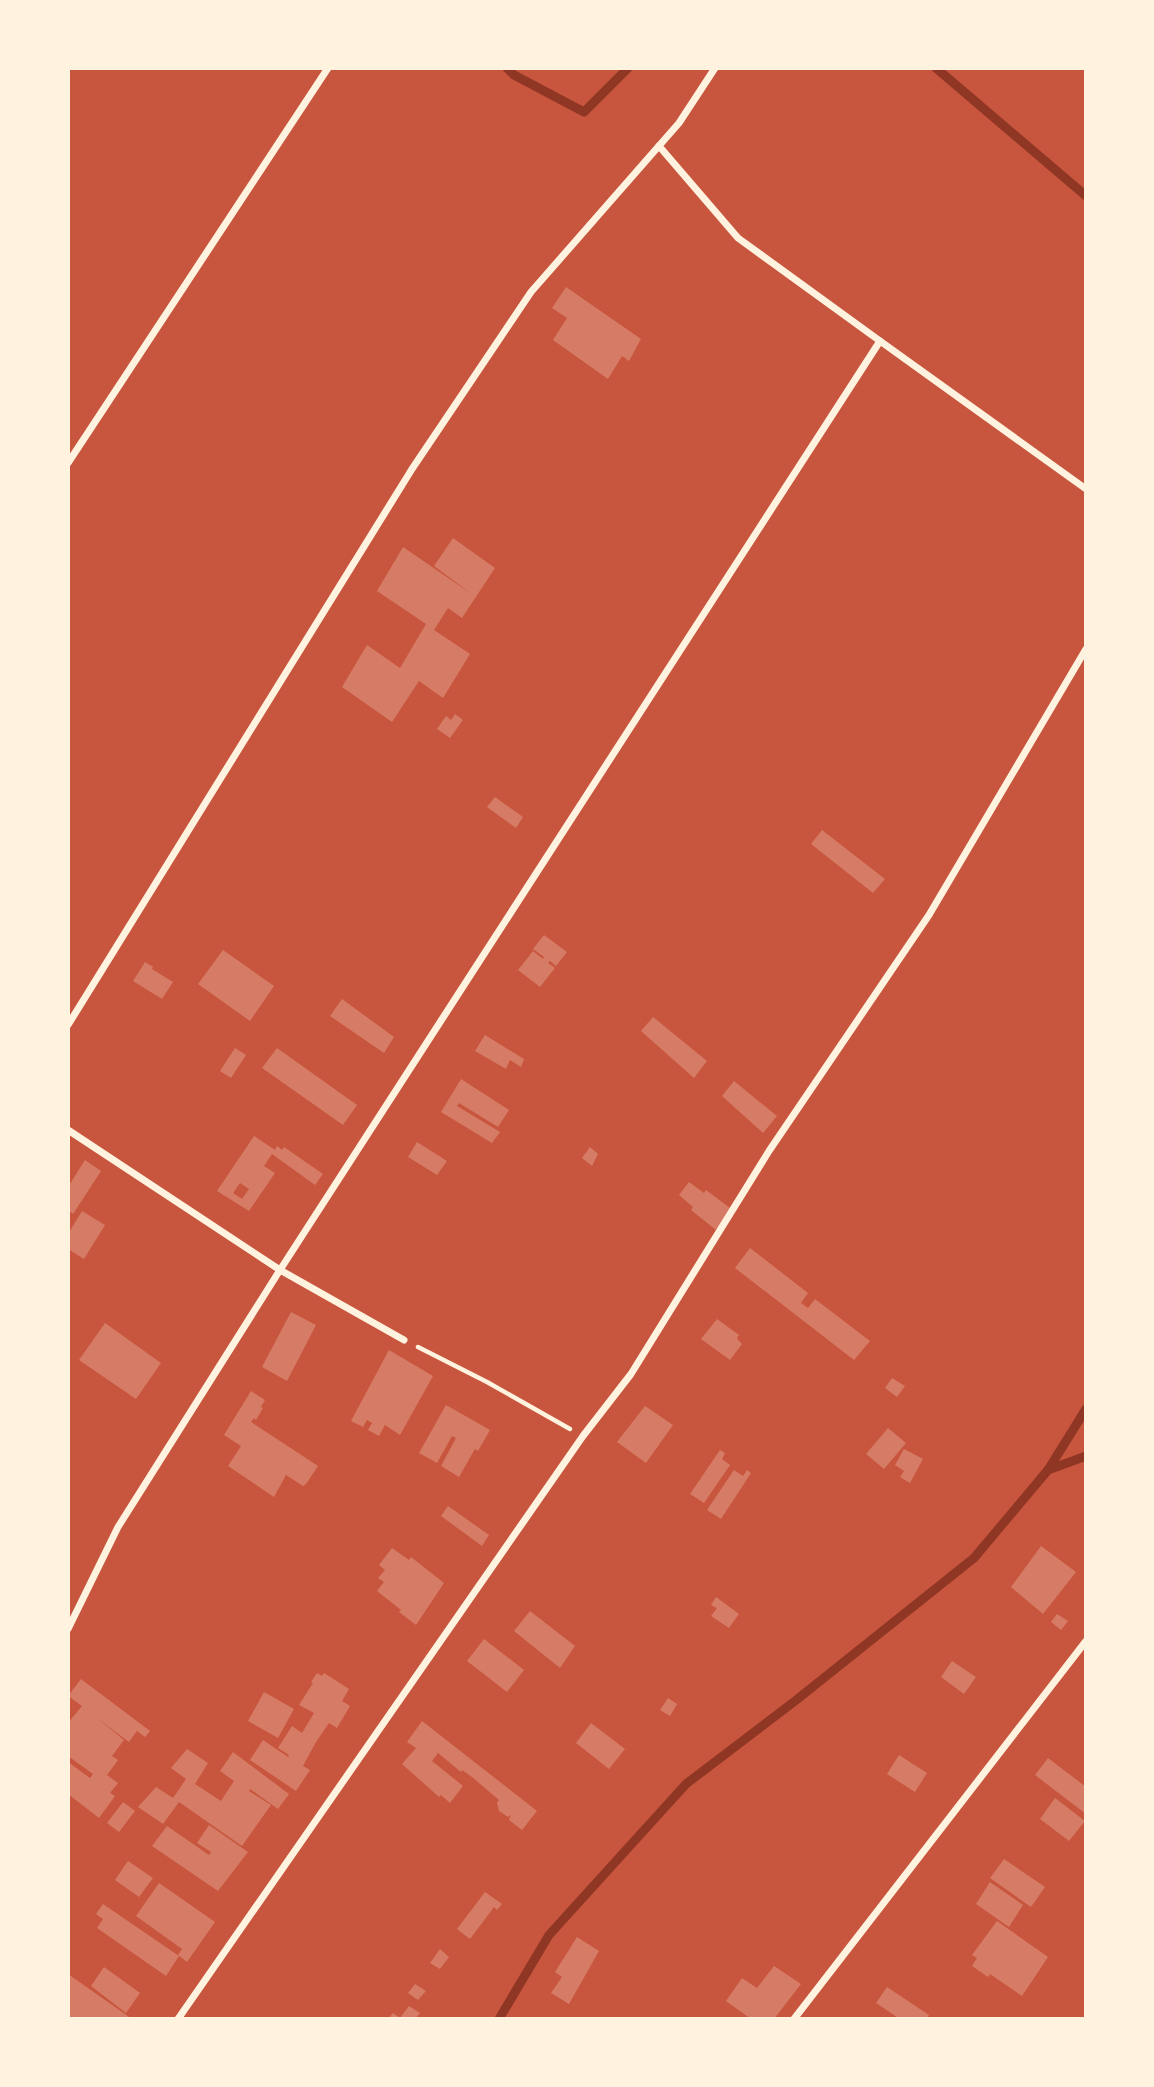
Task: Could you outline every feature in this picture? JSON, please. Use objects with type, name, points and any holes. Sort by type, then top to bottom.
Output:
[{"type":"street","points":[[68,463],[328,68]]},
{"type":"street","points":[[68,1025],[412,469],[486,358],[531,292],[679,123],[715,68]]},
{"type":"street","points":[[659,146],[738,238],[1086,489]]},
{"type":"street","points":[[68,1629],[118,1527],[280,1270],[880,341]]},
{"type":"street","points":[[178,2019],[583,1437],[631,1374],[769,1152],[929,915],[1086,649]]},
{"type":"street","points":[[68,1130],[280,1270],[404,1340]]},
{"type":"street","points":[[794,2019],[1086,1641]]},
{"type":"path","points":[[404,1340],[487,1382],[583,1437]]},
{"type":"building","points":[[566,287],[641,339],[629,361],[622,356],[608,379],[553,340],[567,318],[552,308]]},
{"type":"building","points":[[453,538],[495,568],[462,618],[448,608],[434,630],[470,654],[443,698],[419,681],[392,722],[342,687],[367,645],[400,668],[426,624],[377,591],[403,547],[473,595],[434,566]]},
{"type":"building","points":[[455,714],[463,720],[450,738],[437,729],[446,716],[451,720]]},
{"type":"building","points":[[495,797],[523,817],[516,828],[487,807]]},
{"type":"building","points":[[822,830],[885,879],[873,893],[811,844]]},
{"type":"building","points":[[544,935],[567,952],[556,966],[550,961],[548,963],[555,968],[540,987],[518,970],[533,951],[543,959],[544,957],[533,949]]},
{"type":"building","points":[[223,950],[274,986],[250,1021],[198,984]]},
{"type":"building","points":[[145,962],[173,982],[162,999],[133,981]]},
{"type":"building","points":[[342,999],[394,1037],[384,1053],[330,1016]]},
{"type":"building","points":[[653,1017],[707,1061],[694,1078],[641,1031]]},
{"type":"building","points":[[485,1035],[524,1059],[521,1067],[510,1060],[506,1069],[475,1051]]},
{"type":"building","points":[[235,1048],[246,1055],[231,1078],[220,1071]]},
{"type":"building","points":[[277,1048],[357,1105],[343,1125],[262,1068]]},
{"type":"building","points":[[461,1079],[509,1110],[498,1127],[459,1103],[457,1106],[500,1132],[492,1143],[441,1112]]},
{"type":"building","points":[[734,1081],[777,1116],[763,1133],[722,1096]]},
{"type":"building","points":[[254,1136],[275,1150],[277,1146],[282,1150],[284,1147],[323,1174],[315,1185],[272,1154],[264,1166],[275,1173],[249,1211],[217,1191]],"holes":[[[240,1183],[249,1189],[242,1199],[233,1193]]]},
{"type":"building","points":[[417,1142],[447,1161],[437,1175],[408,1157]]},
{"type":"building","points":[[590,1147],[598,1154],[592,1166],[582,1158]]},
{"type":"building","points":[[85,1160],[101,1171],[73,1214],[68,1210],[68,1187]]},
{"type":"building","points":[[689,1182],[704,1193],[706,1190],[730,1208],[716,1230],[691,1210],[693,1207],[679,1195]]},
{"type":"building","points":[[82,1211],[105,1225],[84,1259],[68,1249],[68,1234]]},
{"type":"building","points":[[750,1248],[808,1293],[801,1303],[808,1308],[815,1299],[870,1341],[854,1360],[735,1268]]},
{"type":"building","points":[[291,1312],[316,1325],[287,1381],[262,1367]]},
{"type":"building","points":[[717,1319],[739,1335],[737,1338],[742,1344],[730,1360],[701,1339]]},
{"type":"building","points":[[105,1323],[161,1363],[136,1399],[79,1360]]},
{"type":"building","points":[[389,1350],[433,1376],[400,1435],[385,1425],[379,1436],[368,1430],[372,1423],[367,1420],[363,1427],[351,1421]]},
{"type":"building","points":[[892,1378],[905,1386],[897,1397],[885,1388]]},
{"type":"building","points":[[251,1391],[265,1400],[256,1420],[254,1418],[251,1422],[318,1466],[303,1486],[286,1475],[274,1497],[228,1466],[241,1446],[224,1435]]},
{"type":"building","points":[[446,1405],[490,1430],[459,1477],[441,1466],[456,1438],[452,1436],[437,1463],[419,1453]]},
{"type":"building","points":[[645,1406],[673,1425],[646,1463],[617,1442]]},
{"type":"building","points":[[888,1428],[906,1443],[884,1469],[866,1454]]},
{"type":"building","points":[[904,1449],[923,1459],[910,1483],[900,1477],[904,1471],[895,1465]]},
{"type":"building","points":[[720,1450],[725,1453],[722,1459],[730,1465],[704,1503],[690,1494]]},
{"type":"building","points":[[734,1470],[743,1476],[747,1470],[751,1473],[721,1519],[707,1510]]},
{"type":"building","points":[[448,1506],[489,1535],[482,1546],[441,1516]]},
{"type":"building","points":[[1041,1546],[1076,1572],[1043,1614],[1011,1587]]},
{"type":"building","points":[[392,1548],[409,1560],[411,1557],[444,1583],[416,1625],[377,1591],[384,1582],[378,1578],[385,1570],[379,1565]]},
{"type":"building","points":[[716,1597],[739,1614],[729,1628],[711,1616],[717,1608],[711,1605]]},
{"type":"building","points":[[530,1611],[575,1646],[560,1668],[514,1631]]},
{"type":"building","points":[[1057,1614],[1068,1621],[1061,1630],[1051,1622]]},
{"type":"building","points":[[484,1639],[524,1670],[507,1692],[467,1661]]},
{"type":"building","points":[[952,1661],[976,1677],[964,1694],[941,1677]]},
{"type":"building","points":[[317,1673],[322,1676],[324,1673],[349,1689],[342,1701],[350,1706],[337,1728],[329,1723],[316,1742],[303,1766],[310,1770],[296,1791],[250,1760],[263,1740],[288,1757],[289,1755],[278,1748],[292,1726],[302,1733],[314,1713],[299,1705]]},
{"type":"building","points":[[81,1679],[150,1731],[145,1737],[137,1731],[129,1742],[97,1718],[124,1740],[112,1756],[118,1760],[107,1775],[118,1783],[110,1793],[115,1796],[99,1818],[68,1794],[68,1762],[90,1778],[93,1774],[68,1756],[68,1723],[82,1706],[68,1696]]},
{"type":"building","points":[[264,1692],[294,1709],[278,1738],[248,1721]]},
{"type":"building","points":[[668,1698],[677,1704],[670,1716],[660,1710]]},
{"type":"building","points":[[422,1721],[537,1811],[522,1830],[509,1820],[511,1815],[508,1817],[499,1811],[499,1800],[438,1753],[432,1761],[463,1786],[450,1803],[441,1795],[439,1797],[402,1764],[416,1748],[407,1742]]},
{"type":"building","points":[[591,1723],[625,1749],[609,1769],[576,1743]]},
{"type":"building","points":[[187,1749],[208,1763],[195,1784],[221,1801],[234,1781],[220,1771],[233,1752],[289,1794],[278,1809],[250,1789],[249,1791],[271,1805],[242,1846],[179,1802],[163,1824],[138,1807],[156,1787],[173,1798],[186,1779],[171,1768]]},
{"type":"building","points":[[899,1755],[927,1773],[915,1792],[887,1774]]},
{"type":"building","points":[[1048,1758],[1086,1787],[1086,1814],[1035,1775]]},
{"type":"building","points":[[1055,1798],[1085,1821],[1069,1841],[1040,1819]]},
{"type":"building","points":[[123,1802],[135,1811],[119,1832],[107,1823]]},
{"type":"building","points":[[209,1825],[248,1852],[218,1891],[152,1846],[167,1826],[209,1855],[211,1852],[197,1843]]},
{"type":"building","points":[[1004,1859],[1045,1887],[1031,1907],[990,1878]]},
{"type":"building","points":[[128,1861],[153,1878],[139,1897],[115,1880]]},
{"type":"building","points":[[990,1882],[1023,1905],[1009,1927],[976,1904]]},
{"type":"building","points":[[159,1883],[215,1922],[187,1962],[178,1955],[182,1949],[136,1916]]},
{"type":"building","points":[[485,1892],[502,1904],[497,1910],[494,1907],[470,1939],[457,1929]]},
{"type":"building","points":[[103,1904],[179,1956],[166,1976],[97,1928],[103,1919],[96,1914]]},
{"type":"building","points":[[997,1921],[1048,1957],[1022,1996],[990,1974],[988,1977],[972,1966],[977,1958],[972,1955]]},
{"type":"building","points":[[577,1937],[599,1951],[569,2004],[551,1993],[562,1977],[555,1972]]},
{"type":"building","points":[[440,1949],[449,1957],[440,1969],[430,1963]]},
{"type":"building","points":[[774,1966],[801,1984],[774,2019],[751,2019],[726,2001],[742,1978],[757,1988]]},
{"type":"building","points":[[104,1967],[140,1993],[126,2013],[91,1986]]},
{"type":"building","points":[[68,1974],[132,2019],[73,2019],[68,2016]]},
{"type":"building","points":[[415,1984],[426,1991],[418,2000],[408,1993]]},
{"type":"building","points":[[887,1987],[929,2015],[926,2019],[900,2019],[876,2003]]},
{"type":"building","points":[[409,2006],[420,2013],[415,2019],[388,2019],[393,2013],[400,2018]]},
{"type":"waterway","points":[[507,68],[514,75],[584,112],[628,68]]},
{"type":"waterway","points":[[936,68],[1086,196]]},
{"type":"waterway","points":[[1048,1470],[1086,1409]]},
{"type":"waterway","points":[[499,2019],[549,1935],[686,1784],[974,1558],[1048,1470],[1086,1456]]}]
